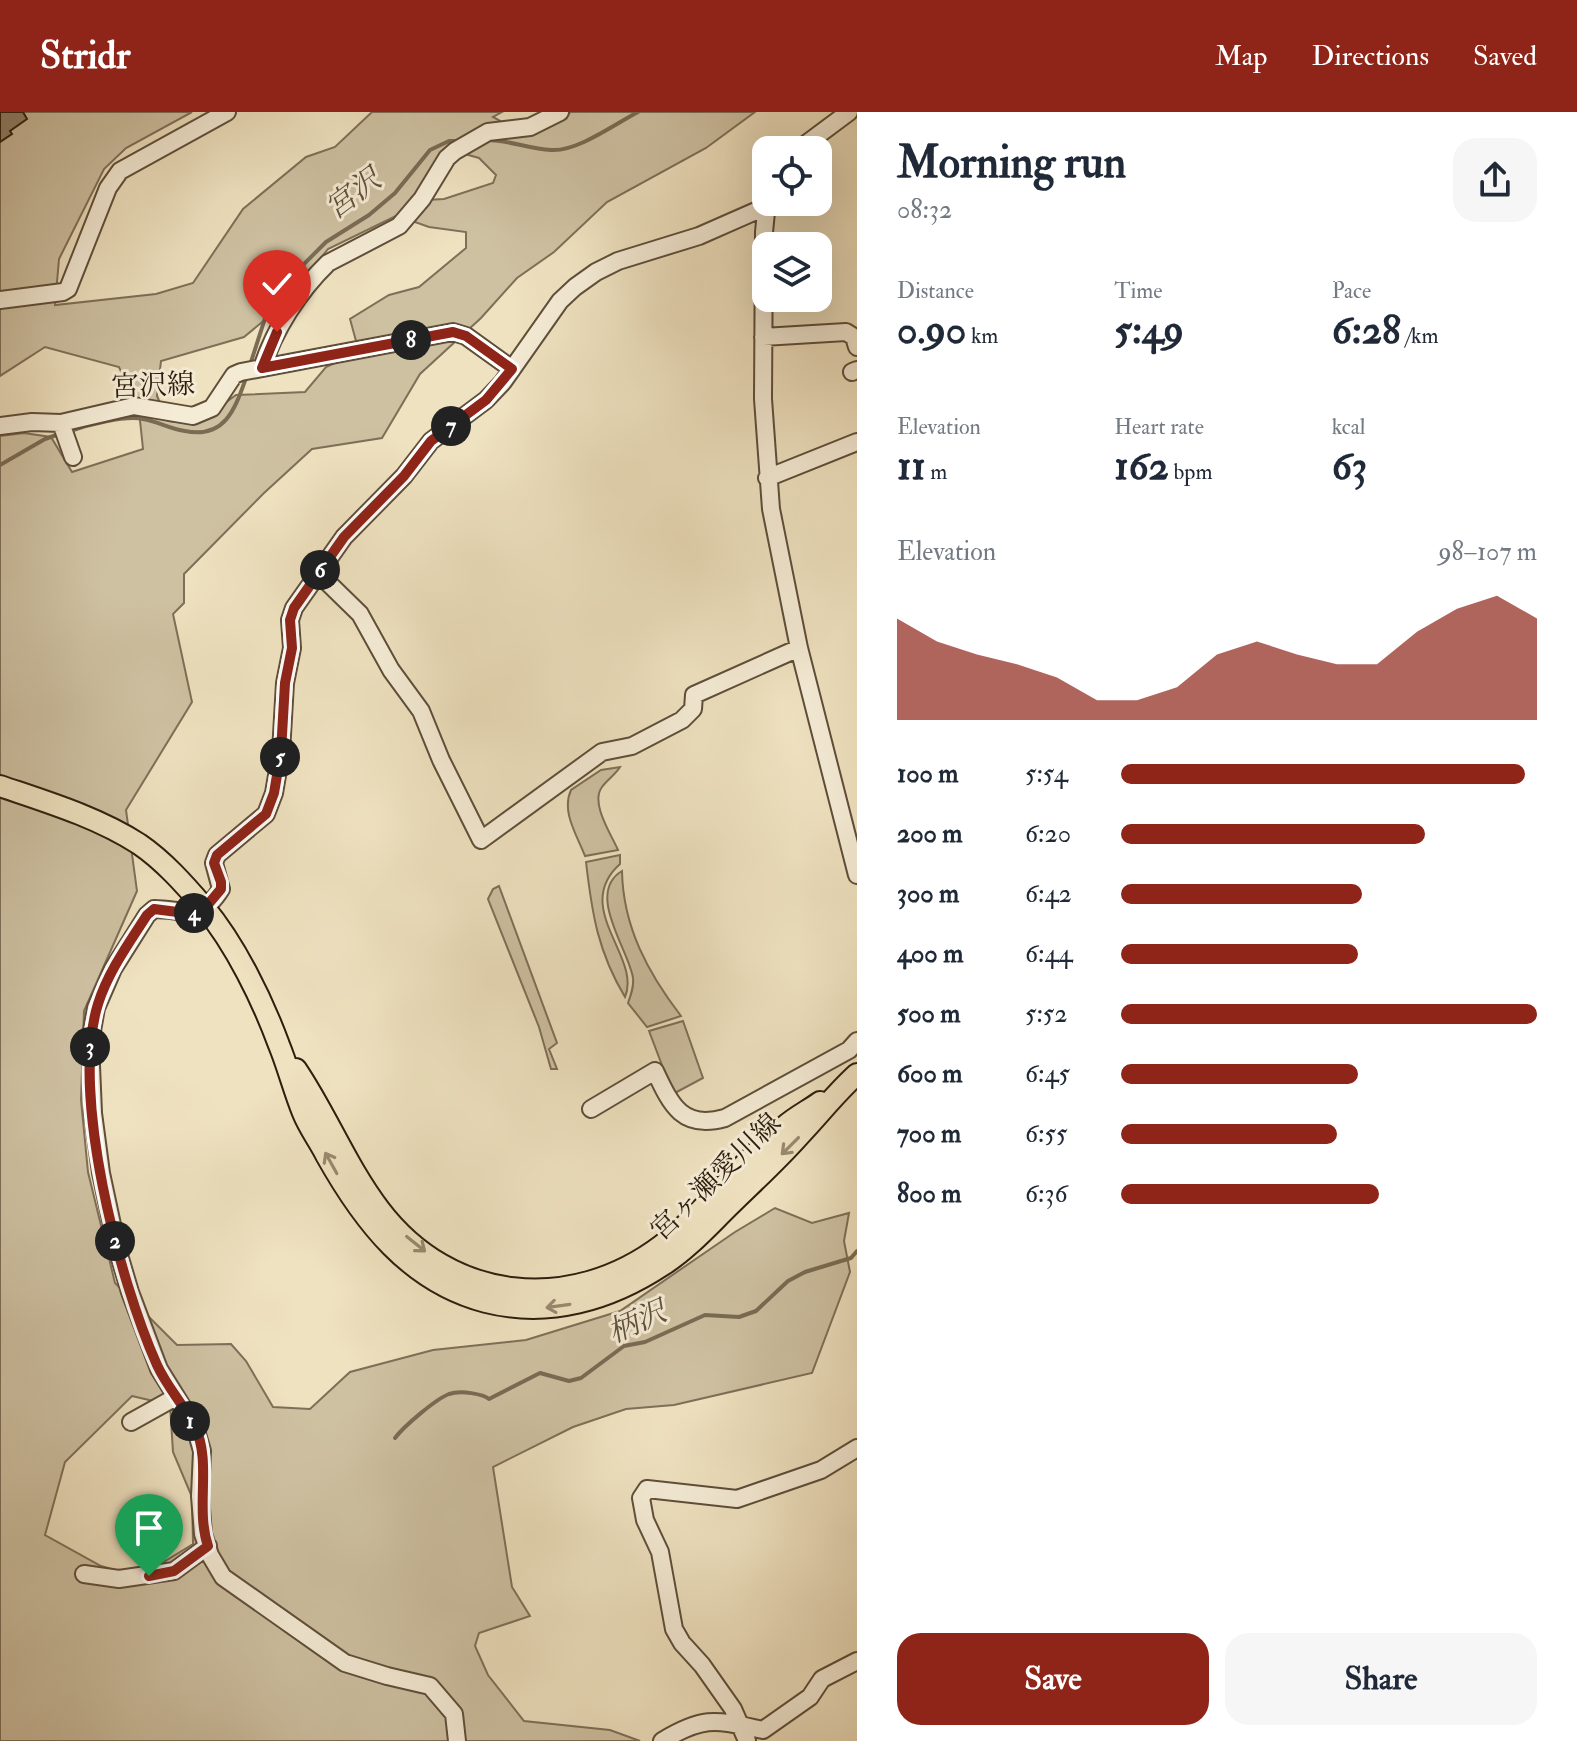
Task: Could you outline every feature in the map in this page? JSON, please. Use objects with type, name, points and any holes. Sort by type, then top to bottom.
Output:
[{"type":"main road","name":"宮ヶ瀬愛川線","points":[[0,786],[108,826],[141,846],[172,872],[205,908],[239,960],[278,1042],[303,1114],[352,1201],[377,1233],[405,1259],[435,1280],[469,1297],[507,1307],[551,1308],[591,1300],[630,1285],[666,1263],[699,1236],[798,1138],[849,1081]]},
{"type":"street","points":[[0,300],[68,289],[108,188],[120,171],[227,112]]},
{"type":"street","points":[[262,368],[277,332],[318,272],[328,263],[399,226],[422,199],[447,158],[488,132],[530,127],[560,112]]},
{"type":"street","points":[[817,136],[849,112]]},
{"type":"street","points":[[457,1741],[454,1714],[430,1686],[345,1663],[223,1577],[203,1534],[200,1496],[202,1451],[195,1427],[174,1398],[145,1336],[117,1248],[101,1173],[93,1113],[90,1042],[103,987],[147,915],[154,909],[193,914],[205,908],[221,889],[214,863],[217,855],[266,814],[274,793],[281,752],[285,683],[292,648],[290,620],[294,608],[344,537],[404,476],[431,441],[486,400],[560,301],[596,272],[618,261],[699,236],[752,211]]},
{"type":"street","points":[[766,216],[763,412],[767,478],[777,548],[799,648],[857,875]]},
{"type":"street","points":[[262,368],[453,332],[466,336],[512,369]]},
{"type":"street","points":[[763,337],[846,332],[854,337],[857,347]]},
{"type":"street","name":"宮沢線","points":[[0,426],[32,422],[61,423],[134,406],[193,416],[212,408],[234,375],[262,368]]},
{"type":"street","points":[[61,423],[73,457]]},
{"type":"street","points":[[767,478],[857,442]]},
{"type":"street","points":[[318,573],[360,614],[391,670],[421,711],[441,760],[481,840],[602,752],[632,746],[682,720],[693,709],[694,695],[799,648]]},
{"type":"street","points":[[591,1109],[655,1071],[670,1103],[680,1114],[712,1122],[796,1080],[849,1050],[857,1041]]},
{"type":"street","points":[[131,1422],[174,1398]]},
{"type":"street","points":[[744,1733],[718,1687],[674,1629],[660,1552],[645,1520],[641,1498],[647,1489],[737,1499],[765,1492],[821,1470],[857,1448]]},
{"type":"street","points":[[84,1574],[119,1579],[174,1571],[208,1546]]},
{"type":"street","points":[[662,1741],[685,1727],[718,1720],[744,1733],[763,1730],[810,1697],[822,1679],[857,1661]]},
{"type":"shaded area","points":[[0,112],[192,112],[126,148],[104,169],[59,259],[55,305],[156,294],[193,283],[243,209],[306,157],[335,147],[372,112],[502,112],[493,117],[524,134],[571,112],[755,112],[706,148],[607,202],[554,252],[517,278],[481,318],[420,374],[382,438],[312,449],[184,574],[184,603],[173,614],[192,702],[126,810],[137,891],[84,1011],[81,1100],[88,1172],[115,1283],[177,1345],[231,1344],[246,1361],[273,1407],[310,1409],[350,1372],[433,1350],[526,1340],[620,1311],[775,1208],[812,1223],[849,1213],[844,1241],[850,1272],[812,1373],[674,1405],[626,1409],[573,1427],[493,1467],[512,1587],[530,1616],[479,1633],[475,1646],[488,1675],[524,1721],[610,1730],[640,1741],[0,1741],[0,436],[24,433],[51,437],[72,472],[143,449],[139,411],[119,367],[45,347],[0,376]],"holes":[[[447,149],[479,158],[496,175],[493,183],[444,199],[426,200],[412,221],[429,227],[466,232],[466,248],[419,287],[389,295],[350,319],[359,352],[326,367],[305,392],[236,395],[196,424],[168,421],[157,396],[161,361],[244,337],[284,304],[328,249],[398,215],[421,190]],[[132,1396],[170,1405],[173,1452],[192,1497],[193,1544],[139,1577],[101,1566],[45,1535],[65,1462]]]},
{"type":"shaded area","points":[[620,767],[602,787],[598,801],[618,850],[585,856],[569,815],[571,790],[601,770]]},
{"type":"shaded area","points":[[620,855],[620,864],[607,881],[602,898],[610,932],[628,982],[625,997],[608,964],[598,932],[586,862]]},
{"type":"shaded area","points":[[622,871],[623,892],[632,930],[648,966],[681,1016],[647,1027],[628,1003],[633,978],[608,907],[612,881]]},
{"type":"shaded area","points":[[499,886],[557,1043],[549,1049],[557,1069],[551,1069],[539,1027],[488,899],[493,889]]},
{"type":"shaded area","points":[[683,1021],[703,1078],[673,1094],[649,1031]]},
{"type":"building","points":[[0,112],[23,112],[27,119],[0,142]]},
{"type":"waterway","name":"宮沢","points":[[487,140],[551,150],[572,147],[638,112]]},
{"type":"waterway","name":"宮沢","points":[[250,365],[269,306],[285,283],[326,242],[369,215],[395,193],[430,150],[449,141],[459,141]]},
{"type":"waterway","name":"宮沢","points":[[70,431],[126,418],[148,420],[185,431],[210,430],[219,426],[232,411],[246,378]]},
{"type":"waterway","name":"宮沢","points":[[0,465],[45,439],[62,433]]},
{"type":"waterway","name":"柄沢","points":[[395,1438],[420,1413],[449,1394],[471,1393],[489,1399],[540,1373],[569,1381],[581,1378],[624,1346],[645,1342],[705,1315],[739,1317],[756,1311],[788,1281],[805,1272],[851,1258],[857,1251]]},
{"type":"route","points":[[149,1576],[174,1571],[208,1546],[203,1534],[200,1496],[202,1451],[195,1427],[174,1398],[145,1336],[117,1248],[101,1173],[90,1080],[90,1042],[96,1008],[103,987],[147,915],[154,909],[193,914],[205,908],[221,889],[214,863],[217,855],[266,814],[274,793],[281,752],[285,683],[292,648],[290,620],[294,608],[344,537],[404,476],[431,441],[486,400],[512,369],[466,336],[453,332],[262,368],[277,332]]}]
